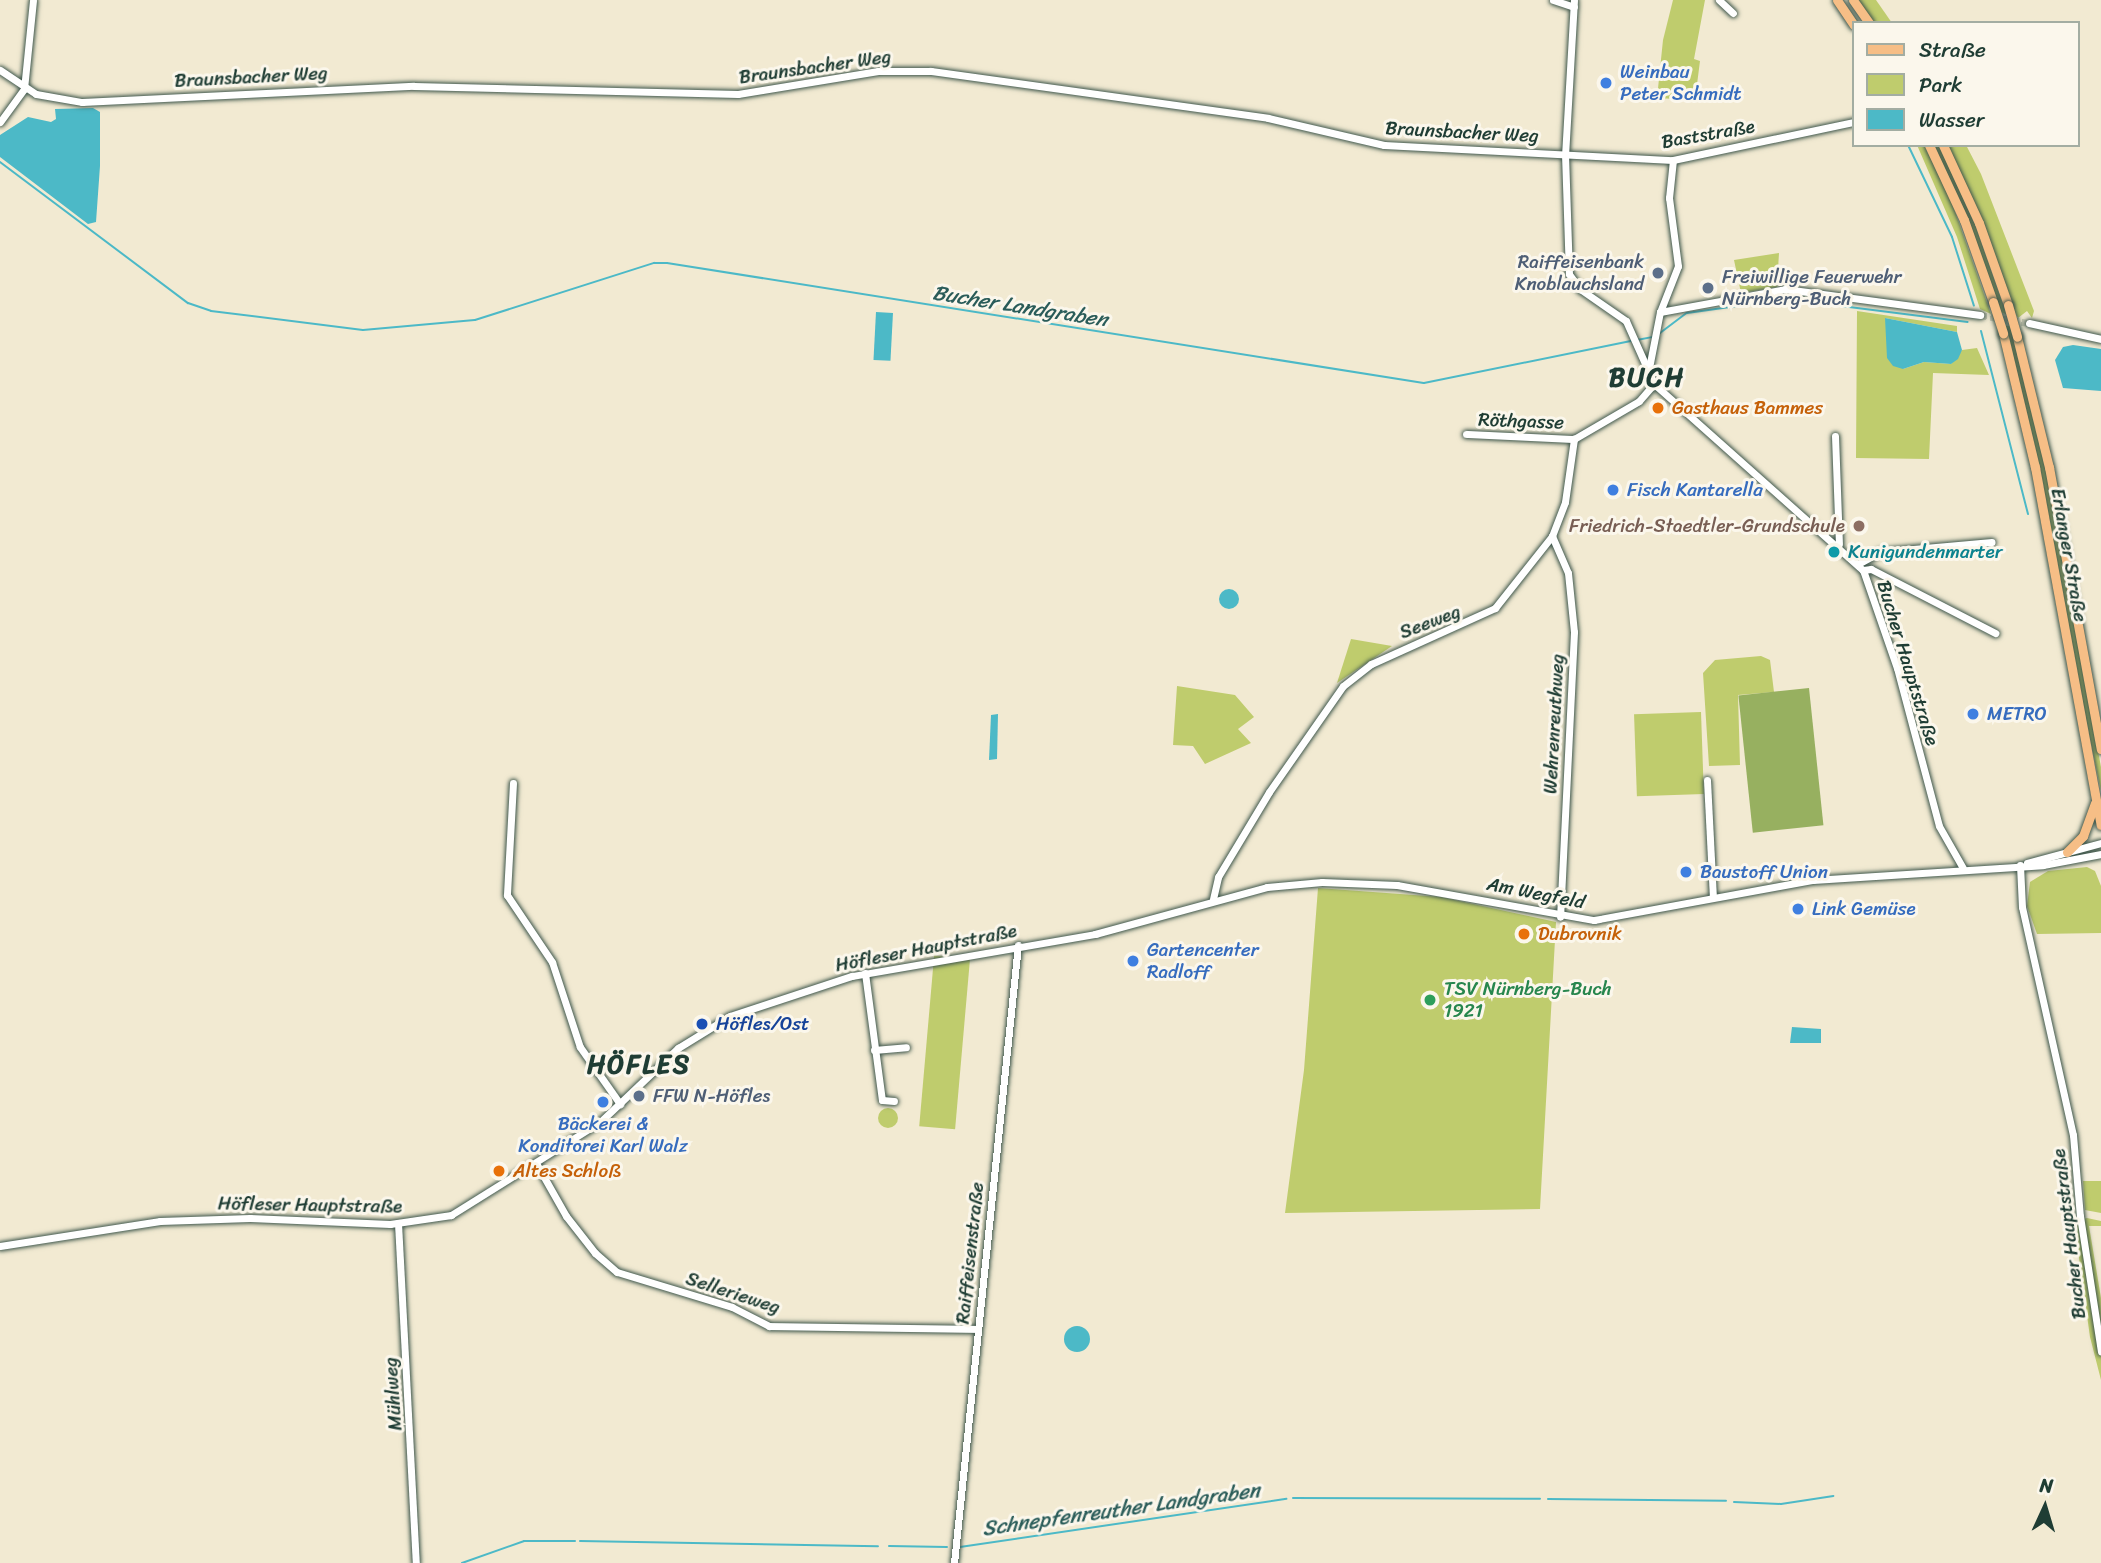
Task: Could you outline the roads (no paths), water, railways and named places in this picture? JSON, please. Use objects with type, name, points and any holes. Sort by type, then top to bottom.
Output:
[{"type":"main road","points":[[1837,0],[1853,24]]},
{"type":"main road","points":[[1853,0],[1867,21]]},
{"type":"main road","name":"Erlanger Straße","points":[[1930,147],[1967,228],[2003,333],[2035,467],[2101,825]]},
{"type":"main road","name":"Erlanger Straße","points":[[1944,147],[1976,215],[2017,337],[2049,467],[2101,750]]},
{"type":"main road","points":[[2067,852],[2083,836],[2096,801]]},
{"type":"street","points":[[0,122],[24,89],[33,0]]},
{"type":"street","points":[[1553,0],[1574,3]]},
{"type":"street","points":[[1719,0],[1733,13]]},
{"type":"street","name":"Bucher Hauptstraße","points":[[1574,3],[1565,154],[1569,274],[1580,289],[1619,313],[1635,340],[1654,384],[1839,544],[1861,567],[1897,668],[1939,826],[1963,868]]},
{"type":"street","points":[[0,70],[24,89]]},
{"type":"street","name":"Braunsbacher Weg","points":[[24,89],[48,99],[82,102],[414,86],[728,94],[864,72],[922,71],[1268,118],[1384,145],[1565,154]]},
{"type":"street","name":"Baststraße","points":[[1565,154],[1673,160],[1853,122]]},
{"type":"street","points":[[1648,373],[1660,312],[1678,266],[1669,198],[1673,160]]},
{"type":"street","points":[[1660,312],[1786,289],[1980,315]]},
{"type":"street","points":[[2029,323],[2101,339]]},
{"type":"street","points":[[1574,439],[1639,401],[1654,384]]},
{"type":"street","name":"Röthgasse","points":[[1466,434],[1574,439]]},
{"type":"street","points":[[1835,436],[1839,544]]},
{"type":"street","name":"Seeweg","points":[[1213,899],[1218,877],[1269,792],[1319,715],[1343,686],[1371,664],[1495,608],[1552,536],[1565,502],[1574,439]]},
{"type":"street","name":"Wehrenreuthweg","points":[[1552,536],[1568,573],[1574,632],[1560,917]]},
{"type":"street","points":[[1861,567],[1880,552],[1992,542]]},
{"type":"street","points":[[1861,567],[1871,569],[1995,633]]},
{"type":"street","points":[[1707,780],[1713,897]]},
{"type":"street","points":[[513,783],[507,895],[552,962],[580,1047],[620,1104]]},
{"type":"street","name":"Am Wegfeld","points":[[2020,865],[2101,843]]},
{"type":"street","name":"Am Wegfeld","points":[[1213,899],[1288,884],[1355,882],[1454,893],[1560,917],[1603,919],[1828,878],[2020,865],[2101,854]]},
{"type":"street","name":"Bucher Hauptstraße","points":[[2020,865],[2022,907],[2073,1135],[2080,1216],[2101,1351]]},
{"type":"street","name":"Höfleser Hauptstraße","points":[[0,1246],[108,1226],[174,1220],[398,1223],[457,1213],[536,1163],[620,1104],[666,1057],[718,1022],[791,994],[865,973],[1101,932],[1213,899]]},
{"type":"street","name":"Raiffeisenstraße","points":[[954,1563],[1018,945]]},
{"type":"street","points":[[865,973],[882,1100],[894,1101]]},
{"type":"street","points":[[874,1050],[906,1047]]},
{"type":"street","name":"Sellerieweg","points":[[536,1163],[566,1216],[595,1253],[617,1272],[732,1307],[769,1326],[978,1329]]},
{"type":"street","name":"Mühlweg","points":[[398,1223],[416,1563]]},
{"type":"water","points":[[93,108],[100,112],[100,166],[96,222],[88,224],[0,157],[0,135],[28,117],[51,122],[56,119],[55,109]]},
{"type":"water","points":[[876,312],[893,313],[890,361],[873,360]]},
{"type":"water","points":[[1885,318],[1957,332],[1962,350],[1958,359],[1951,364],[1924,362],[1903,369],[1893,366],[1887,358]]},
{"type":"water","points":[[2073,345],[2101,349],[2101,391],[2063,388],[2055,360],[2063,347]]},
{"type":"water","points":[[1229,589],[1236,592],[1239,599],[1236,606],[1229,609],[1222,606],[1219,599],[1222,592]]},
{"type":"water","points":[[998,714],[997,759],[989,760],[991,715]]},
{"type":"water","points":[[1792,1027],[1821,1029],[1821,1043],[1790,1043]]},
{"type":"water","points":[[1077,1326],[1087,1329],[1090,1339],[1087,1349],[1077,1352],[1067,1349],[1064,1339],[1067,1329]]},
{"type":"waterway","points":[[1909,147],[1952,237],[1974,306]]},
{"type":"waterway","name":"Bucher Landgraben","points":[[0,162],[188,303],[211,311],[363,330],[475,320],[654,263],[667,263],[1424,383],[1631,341]]},
{"type":"waterway","name":"Bucher Landgraben","points":[[1660,333],[1687,313],[1786,299],[1968,322]]},
{"type":"waterway","points":[[1981,331],[2028,514]]},
{"type":"waterway","name":"Bucher Landgraben","points":[[1637,340],[1652,337]]},
{"type":"waterway","name":"Schnepfenreuther Landgraben","points":[[1734,1502],[1781,1504],[1833,1496]]},
{"type":"waterway","name":"Schnepfenreuther Landgraben","points":[[1293,1498],[1540,1499]]},
{"type":"waterway","name":"Schnepfenreuther Landgraben","points":[[960,1547],[1286,1499]]},
{"type":"waterway","name":"Schnepfenreuther Landgraben","points":[[1548,1499],[1726,1501]]},
{"type":"waterway","name":"Schnepfenreuther Landgraben","points":[[462,1563],[524,1541],[575,1541]]},
{"type":"waterway","name":"Schnepfenreuther Landgraben","points":[[580,1541],[878,1546]]},
{"type":"waterway","name":"Schnepfenreuther Landgraben","points":[[889,1546],[947,1547]]},
{"type":"tunnel","points":[[1980,315],[2029,323]]},
{"type":"place","name":"Weinbau Peter Schmidt","points":[[1606,83]]},
{"type":"place","name":"Raiffeisenbank Knoblauchsland","points":[[1658,273]]},
{"type":"place","name":"Freiwillige Feuerwehr Nürnberg-Buch","points":[[1708,288]]},
{"type":"place","name":"Gasthaus Bammes","points":[[1658,408]]},
{"type":"place","name":"Fisch Kantarella","points":[[1613,490]]},
{"type":"place","name":"Friedrich-Staedtler-Grundschule","points":[[1859,526]]},
{"type":"place","name":"Kunigundenmarter","points":[[1834,552]]},
{"type":"place","name":"METRO","points":[[1973,714]]},
{"type":"place","name":"Baustoff Union","points":[[1686,872]]},
{"type":"place","name":"Link Gemüse","points":[[1798,909]]},
{"type":"place","name":"Dubrovnik","points":[[1524,934]]},
{"type":"place","name":"Gartencenter Radloff","points":[[1133,961]]},
{"type":"place","name":"TSV Nürnberg-Buch 1921","points":[[1430,1000]]},
{"type":"place","name":"Höfles/Ost","points":[[702,1024]]},
{"type":"place","name":"FFW N-Höfles","points":[[639,1096]]},
{"type":"place","name":"Bäckerei & Konditorei Karl Walz","points":[[603,1102]]},
{"type":"place","name":"Altes Schloß","points":[[499,1171]]},
{"type":"district","name":"BUCH","points":[[1647,378]]},
{"type":"district","name":"HÖFLES","points":[[639,1065]]}]
